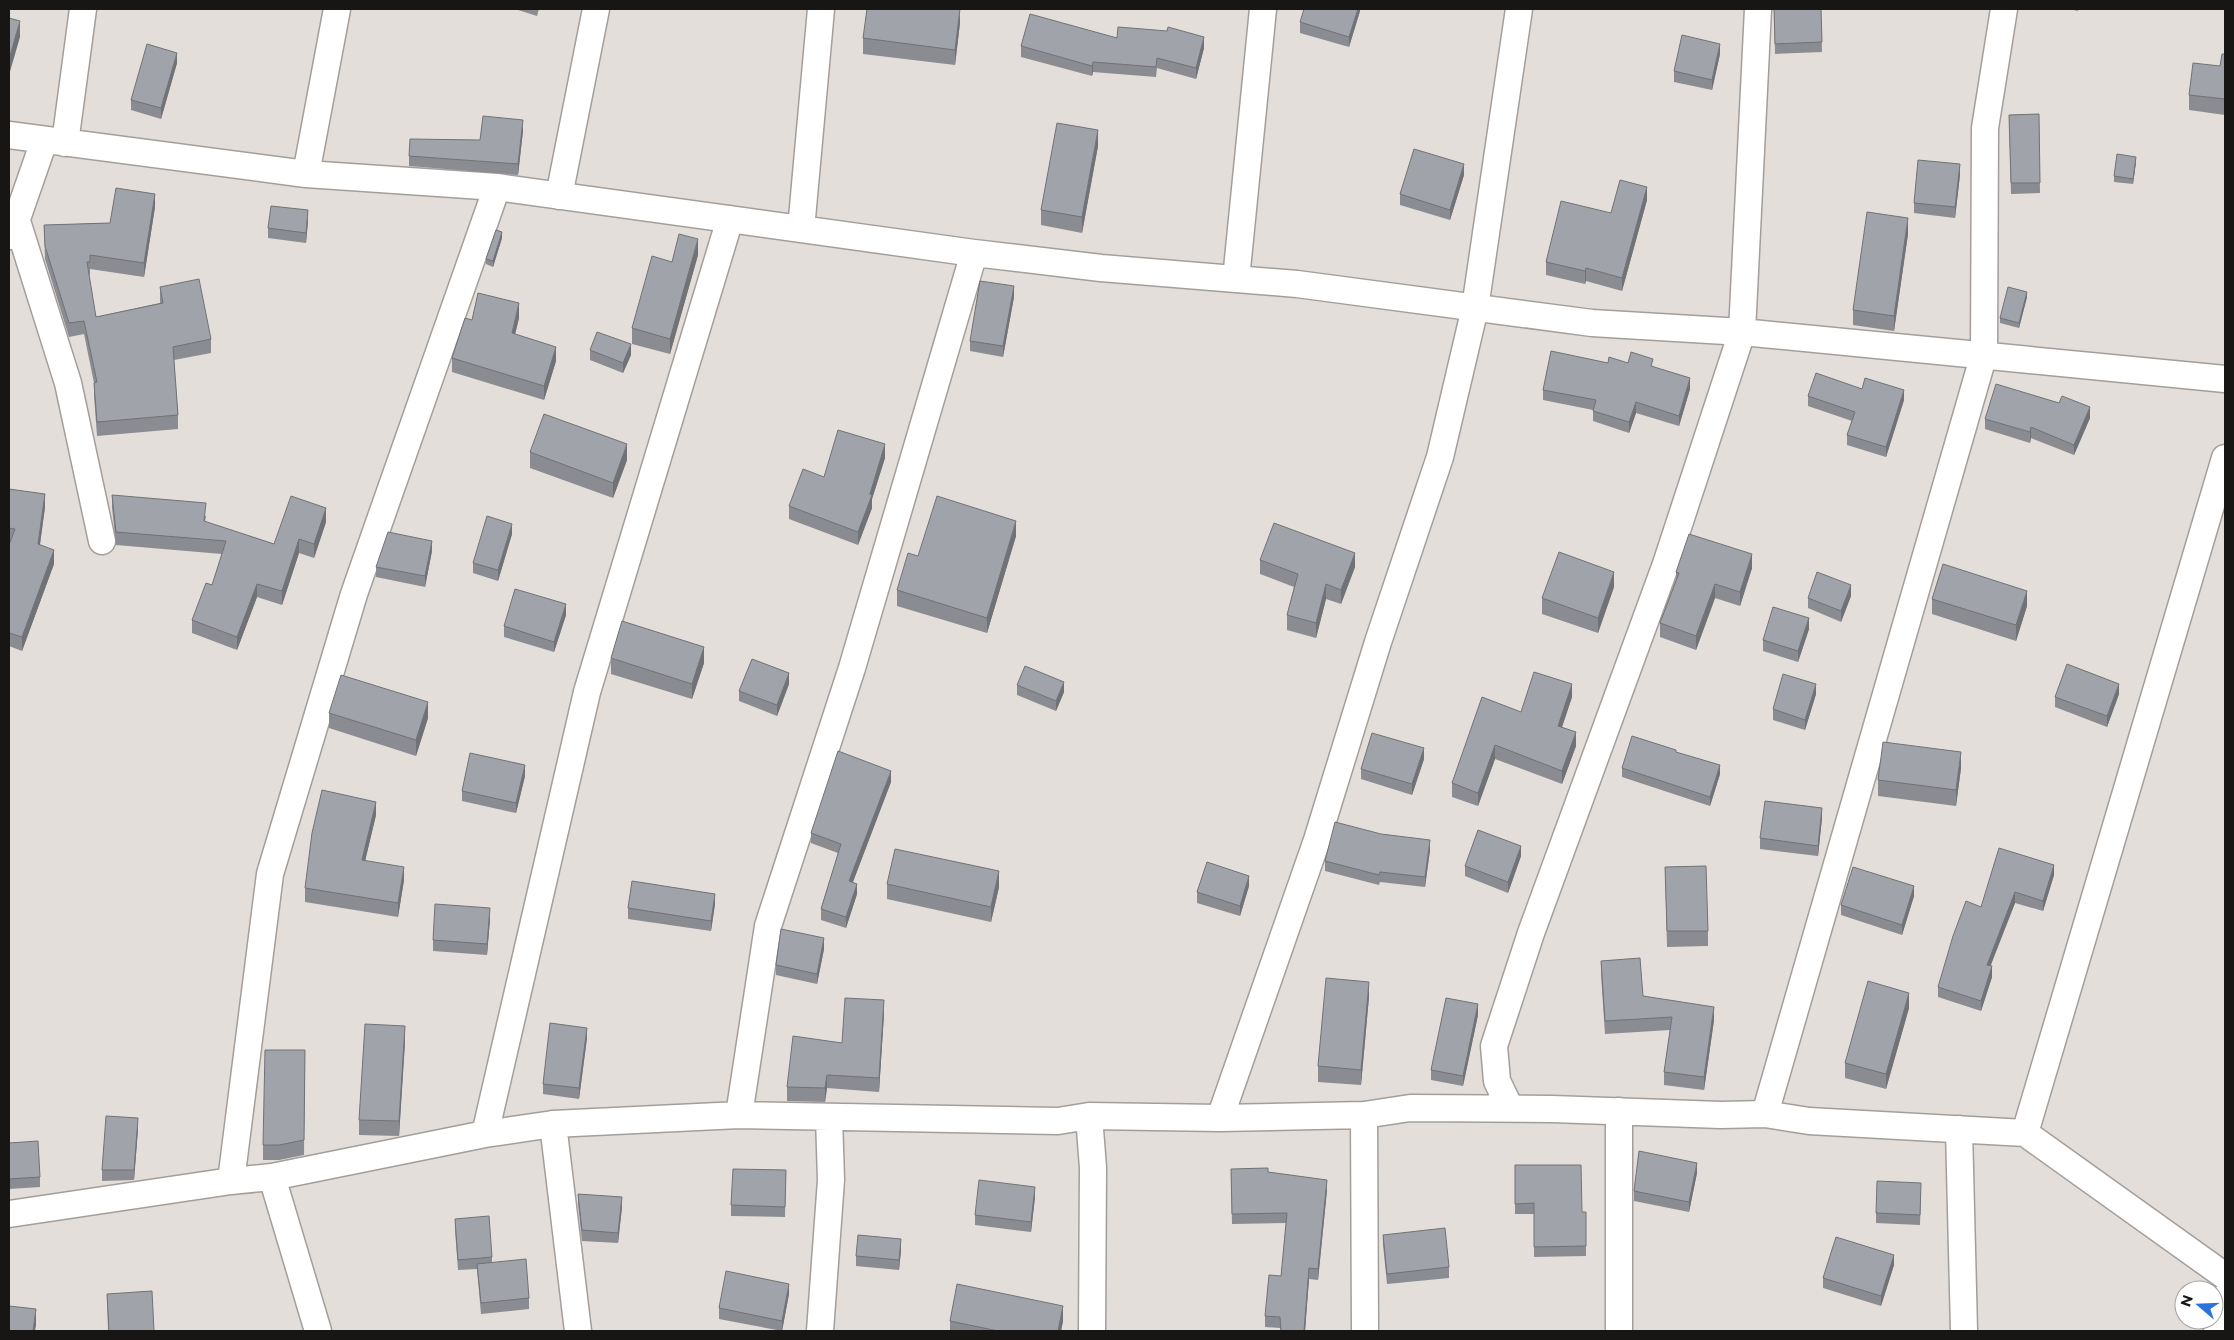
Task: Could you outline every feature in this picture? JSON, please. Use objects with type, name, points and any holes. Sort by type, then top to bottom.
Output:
[{"type":"street","points":[[84,9],[54,142],[13,232],[68,382],[102,541]]},
{"type":"street","points":[[306,174],[337,9]]},
{"type":"street","points":[[558,196],[596,9]]},
{"type":"street","points":[[801,229],[821,9]]},
{"type":"street","points":[[1236,279],[1263,9]]},
{"type":"street","points":[[1220,1118],[1317,840],[1378,642],[1440,457],[1475,308],[1518,9]]},
{"type":"street","points":[[1510,1108],[1497,1081],[1494,1046],[1531,933],[1666,564],[1742,332],[1758,9]]},
{"type":"street","points":[[1765,1114],[1984,354],[1985,128],[2004,9]]},
{"type":"street","points":[[9,135],[306,174],[497,187],[974,253],[1102,268],[1297,284],[1592,323],[1742,332],[1856,344],[1984,354],[2225,379]]},
{"type":"street","points":[[231,1180],[270,874],[354,594],[497,187]]},
{"type":"street","points":[[485,1134],[587,692],[730,219]]},
{"type":"street","points":[[739,1115],[768,926],[852,668],[974,253]]},
{"type":"street","points":[[2025,1133],[2225,458]]},
{"type":"street","points":[[9,1214],[231,1180],[272,1177],[485,1134],[553,1124],[739,1115],[1058,1121],[1089,1116],[1220,1118],[1364,1115],[1410,1108],[1510,1108],[1765,1114],[1809,1121],[2025,1133],[2225,1276]]},
{"type":"street","points":[[1618,1331],[1619,1111]]},
{"type":"street","points":[[1364,1115],[1365,1331]]},
{"type":"street","points":[[1089,1116],[1093,1168],[1092,1331]]},
{"type":"street","points":[[820,1331],[831,1180],[829,1117]]},
{"type":"street","points":[[553,1124],[578,1331]]},
{"type":"street","points":[[1959,1129],[1964,1331]]},
{"type":"street","points":[[272,1177],[318,1331]]},
{"type":"street","points":[[2217,1331],[2225,1296]]},
{"type":"building","points":[[867,9],[960,9],[955,50],[863,38]]},
{"type":"building","points":[[1304,9],[1358,9],[1349,37],[1300,22]]},
{"type":"building","points":[[1774,9],[1821,9],[1822,42],[1775,44]]},
{"type":"building","points":[[1030,14],[1117,38],[1118,27],[1167,31],[1168,27],[1204,37],[1196,68],[1157,58],[1156,67],[1093,62],[1092,66],[1021,46]]},
{"type":"building","points":[[9,18],[20,21],[9,59]]},
{"type":"building","points":[[1682,35],[1720,44],[1712,80],[1674,71]]},
{"type":"building","points":[[147,44],[177,53],[161,108],[131,100]]},
{"type":"building","points":[[2222,54],[2225,54],[2225,99],[2189,95],[2193,63],[2220,66]]},
{"type":"building","points":[[2039,114],[2040,183],[2011,183],[2009,115]]},
{"type":"building","points":[[483,116],[523,120],[518,164],[409,156],[410,139],[480,140]]},
{"type":"building","points":[[1057,123],[1098,130],[1082,217],[1041,210]]},
{"type":"building","points":[[1414,149],[1464,164],[1450,210],[1400,194]]},
{"type":"building","points":[[2117,154],[2136,157],[2133,179],[2114,176]]},
{"type":"building","points":[[1918,160],[1960,164],[1955,207],[1914,203]]},
{"type":"building","points":[[1620,180],[1647,187],[1622,278],[1586,268],[1585,271],[1546,262],[1561,201],[1611,213]]},
{"type":"building","points":[[116,188],[155,194],[144,263],[90,255],[90,262],[87,262],[96,317],[163,303],[160,287],[199,279],[211,339],[173,347],[178,415],[97,422],[94,383],[97,382],[84,321],[69,323],[45,246],[44,225],[110,223]]},
{"type":"building","points":[[271,206],[308,210],[306,233],[268,228]]},
{"type":"building","points":[[1867,212],[1908,218],[1894,316],[1853,310]]},
{"type":"building","points":[[496,230],[502,232],[493,261],[486,259]]},
{"type":"building","points":[[679,234],[698,239],[670,339],[632,328],[652,256],[672,262]]},
{"type":"building","points":[[980,281],[1014,286],[1003,346],[970,341]]},
{"type":"building","points":[[2008,287],[2027,292],[2019,323],[2000,318]]},
{"type":"building","points":[[478,293],[519,303],[512,333],[556,347],[544,386],[452,358],[465,318],[472,320]]},
{"type":"building","points":[[597,332],[631,344],[623,363],[590,350]]},
{"type":"building","points":[[1551,351],[1608,363],[1609,357],[1628,363],[1631,352],[1653,359],[1651,366],[1690,378],[1679,416],[1636,402],[1629,422],[1593,411],[1596,400],[1543,390]]},
{"type":"building","points":[[1816,373],[1862,389],[1865,378],[1904,390],[1886,447],[1847,435],[1855,412],[1808,396]]},
{"type":"building","points":[[1996,384],[2059,403],[2062,396],[2090,407],[2074,445],[2031,427],[2030,432],[1985,419]]},
{"type":"building","points":[[544,414],[627,444],[613,483],[530,452]]},
{"type":"building","points":[[838,430],[885,444],[870,494],[872,495],[858,532],[789,506],[803,469],[824,477]]},
{"type":"building","points":[[9,489],[45,494],[38,544],[54,550],[22,637],[9,633],[9,545],[15,529],[9,528]]},
{"type":"building","points":[[112,495],[206,503],[204,521],[274,544],[291,496],[326,508],[314,544],[299,539],[282,591],[257,584],[237,637],[192,620],[206,583],[212,585],[226,541],[116,532]]},
{"type":"building","points":[[937,496],[1016,521],[987,618],[897,590],[908,553],[918,556]]},
{"type":"building","points":[[487,516],[512,524],[498,570],[473,563]]},
{"type":"building","points":[[1274,523],[1355,553],[1341,590],[1326,584],[1316,623],[1287,615],[1298,574],[1260,560]]},
{"type":"building","points":[[388,532],[432,541],[425,576],[376,567]]},
{"type":"building","points":[[1689,534],[1752,554],[1740,592],[1715,584],[1696,636],[1660,623],[1679,573],[1676,572]]},
{"type":"building","points":[[1559,552],[1614,572],[1598,618],[1542,598]]},
{"type":"building","points":[[1943,564],[2027,591],[2016,625],[1932,599]]},
{"type":"building","points":[[1817,572],[1851,585],[1841,611],[1808,598]]},
{"type":"building","points":[[515,589],[566,604],[554,642],[504,626]]},
{"type":"building","points":[[1773,607],[1809,618],[1798,651],[1763,640]]},
{"type":"building","points":[[622,621],[704,647],[692,684],[611,658]]},
{"type":"building","points":[[752,659],[789,673],[777,705],[739,691]]},
{"type":"building","points":[[2067,664],[2119,684],[2107,716],[2055,697]]},
{"type":"building","points":[[1025,666],[1064,682],[1056,701],[1017,685]]},
{"type":"building","points":[[1534,672],[1572,684],[1558,726],[1576,732],[1562,771],[1495,745],[1478,793],[1452,783],[1482,697],[1521,712]]},
{"type":"building","points":[[1783,674],[1816,684],[1805,720],[1773,709]]},
{"type":"building","points":[[341,675],[428,702],[416,740],[329,713]]},
{"type":"building","points":[[1372,733],[1424,748],[1412,784],[1361,769]]},
{"type":"building","points":[[1632,736],[1720,765],[1710,797],[1622,768]]},
{"type":"building","points":[[1883,742],[1961,752],[1956,790],[1878,780]]},
{"type":"building","points":[[838,751],[891,771],[849,881],[857,884],[846,917],[821,909],[841,844],[811,833]]},
{"type":"building","points":[[470,753],[525,765],[516,803],[462,791]]},
{"type":"building","points":[[322,790],[376,802],[362,860],[404,867],[398,903],[305,888],[312,833]]},
{"type":"building","points":[[1765,801],[1822,808],[1818,846],[1760,838]]},
{"type":"building","points":[[1335,822],[1381,834],[1430,840],[1425,877],[1380,872],[1379,875],[1325,861]]},
{"type":"building","points":[[1478,830],[1521,846],[1508,882],[1465,866]]},
{"type":"building","points":[[1999,848],[2054,865],[2043,901],[2015,892],[1987,965],[1992,966],[1981,1001],[1938,987],[1953,936],[1966,901],[1981,907]]},
{"type":"building","points":[[895,849],[999,871],[991,907],[887,884]]},
{"type":"building","points":[[1207,862],[1249,876],[1240,906],[1197,892]]},
{"type":"building","points":[[1706,866],[1708,931],[1667,931],[1665,867]]},
{"type":"building","points":[[1853,867],[1914,886],[1902,925],[1841,905]]},
{"type":"building","points":[[632,881],[715,894],[711,921],[628,908]]},
{"type":"building","points":[[435,904],[490,908],[487,944],[433,940]]},
{"type":"building","points":[[781,929],[824,938],[817,974],[776,965]]},
{"type":"building","points":[[1640,958],[1643,996],[1714,1007],[1704,1077],[1664,1072],[1672,1017],[1605,1021],[1601,961]]},
{"type":"building","points":[[1326,978],[1369,982],[1361,1070],[1318,1066]]},
{"type":"building","points":[[1868,981],[1909,993],[1886,1074],[1845,1063]]},
{"type":"building","points":[[845,998],[884,1000],[879,1078],[827,1075],[825,1088],[787,1087],[793,1036],[842,1043]]},
{"type":"building","points":[[1446,998],[1478,1004],[1463,1076],[1431,1070]]},
{"type":"building","points":[[550,1023],[587,1028],[579,1088],[543,1084]]},
{"type":"building","points":[[365,1024],[405,1026],[399,1121],[359,1120]]},
{"type":"building","points":[[265,1050],[305,1050],[304,1140],[279,1145],[263,1145]]},
{"type":"building","points":[[106,1116],[138,1118],[134,1170],[102,1170]]},
{"type":"building","points":[[38,1141],[40,1177],[9,1179],[9,1143]]},
{"type":"building","points":[[1639,1151],[1697,1163],[1689,1202],[1634,1191]]},
{"type":"building","points":[[1515,1165],[1581,1165],[1582,1212],[1586,1212],[1586,1246],[1534,1247],[1534,1203],[1515,1204]]},
{"type":"building","points":[[1268,1168],[1268,1172],[1327,1180],[1318,1269],[1309,1268],[1304,1331],[1281,1331],[1280,1317],[1265,1316],[1269,1275],[1281,1276],[1287,1213],[1232,1214],[1231,1169]]},
{"type":"building","points":[[733,1169],[786,1170],[785,1207],[731,1205]]},
{"type":"building","points":[[979,1180],[1035,1187],[1031,1222],[975,1215]]},
{"type":"building","points":[[1877,1181],[1921,1183],[1920,1215],[1876,1213]]},
{"type":"building","points":[[578,1194],[622,1197],[618,1233],[582,1230]]},
{"type":"building","points":[[489,1216],[492,1257],[458,1260],[455,1219]]},
{"type":"building","points":[[1445,1228],[1449,1267],[1387,1274],[1383,1235]]},
{"type":"building","points":[[858,1235],[901,1239],[899,1260],[856,1256]]},
{"type":"building","points":[[1836,1237],[1894,1255],[1881,1296],[1823,1278]]},
{"type":"building","points":[[526,1259],[529,1298],[481,1303],[477,1264]]},
{"type":"building","points":[[726,1271],[789,1284],[782,1321],[719,1308]]},
{"type":"building","points":[[957,1284],[1063,1306],[1058,1331],[998,1331],[950,1321]]},
{"type":"building","points":[[152,1291],[154,1331],[109,1331],[107,1294]]},
{"type":"building","points":[[9,1306],[36,1309],[33,1331],[9,1331]]}]
